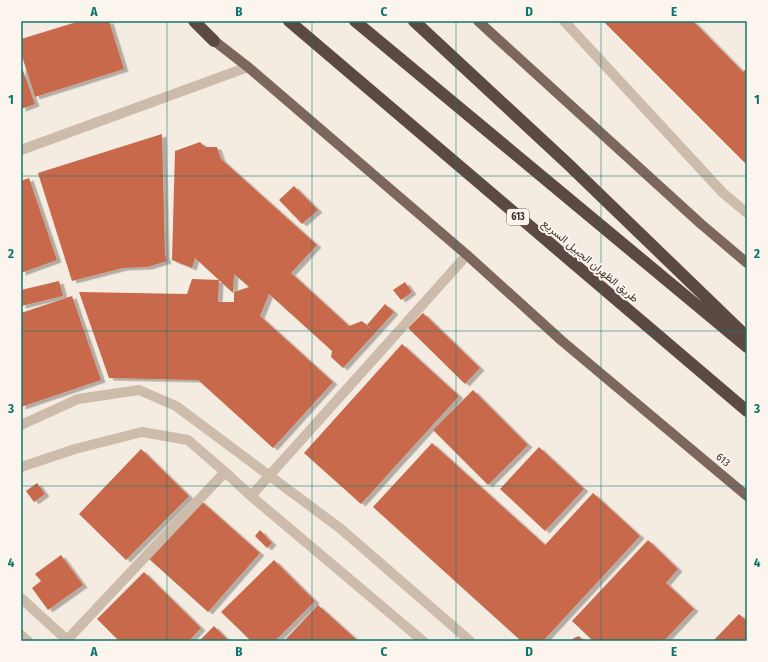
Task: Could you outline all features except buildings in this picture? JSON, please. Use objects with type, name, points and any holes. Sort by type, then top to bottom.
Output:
[{"type":"highway","points":[[194,21],[214,41]]},
{"type":"highway","name":"طريق الظهران الجبيل السريع","points":[[289,21],[747,411]]},
{"type":"highway","points":[[355,21],[747,347]]},
{"type":"highway","points":[[414,21],[568,164],[747,337]]},
{"type":"main road","name":"613","points":[[188,21],[248,67],[467,255],[562,341],[747,496]]},
{"type":"main road","points":[[478,21],[701,224],[747,263]]},
{"type":"street","points":[[564,21],[723,193],[747,213]]},
{"type":"street","points":[[21,150],[248,67]]},
{"type":"street","points":[[251,496],[467,255]]},
{"type":"street","points":[[21,425],[78,399],[139,390],[176,406],[341,529],[470,641]]},
{"type":"street","points":[[21,467],[75,450],[142,432],[188,440],[251,496],[423,641]]},
{"type":"street","points":[[21,598],[67,641],[225,472]]},
{"type":"street","points":[[21,634],[28,641]]}]
